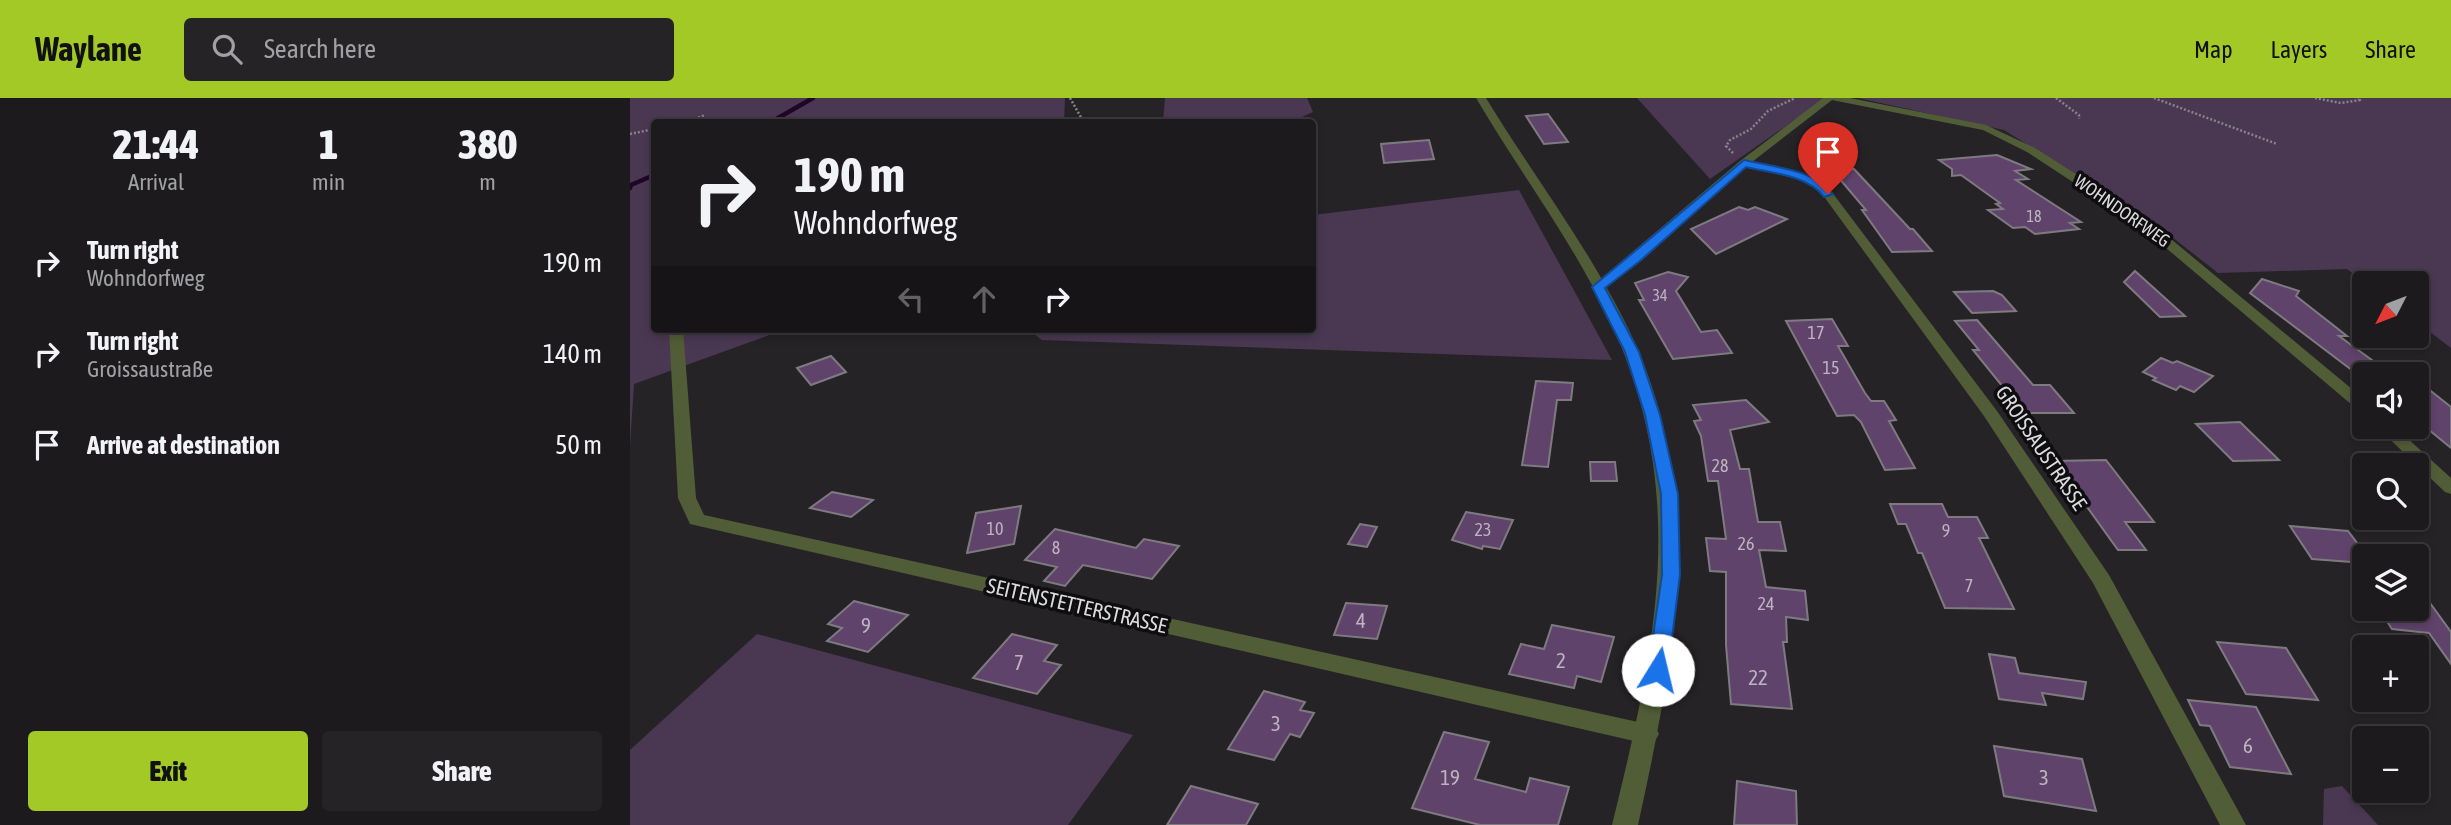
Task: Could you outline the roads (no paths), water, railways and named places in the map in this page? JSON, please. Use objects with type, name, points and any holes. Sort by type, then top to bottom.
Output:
[{"type":"street","points":[[1481,98],[1598,287],[1632,352],[1652,415],[1670,494],[1672,534],[1669,602],[1647,734],[1625,825]]},
{"type":"street","points":[[1598,287],[1636,258],[1744,163],[1829,98]]},
{"type":"street","name":"WOHNDORFWEG","points":[[1836,98],[1986,128],[2031,150],[2144,223],[2352,397]]},
{"type":"street","name":"GROISSAUSTRASSE","points":[[1744,163],[1802,177],[1821,185],[1992,414],[2102,580],[2233,825]]},
{"type":"street","name":"SEITENSTETTERSTRASSE","points":[[676,333],[687,498],[697,520],[1647,734]]},
{"type":"street","points":[[2398,439],[2451,488]]},
{"type":"waterway","points":[[776,119],[813,98]]},
{"type":"waterway","points":[[630,188],[631,185],[651,176]]}]
